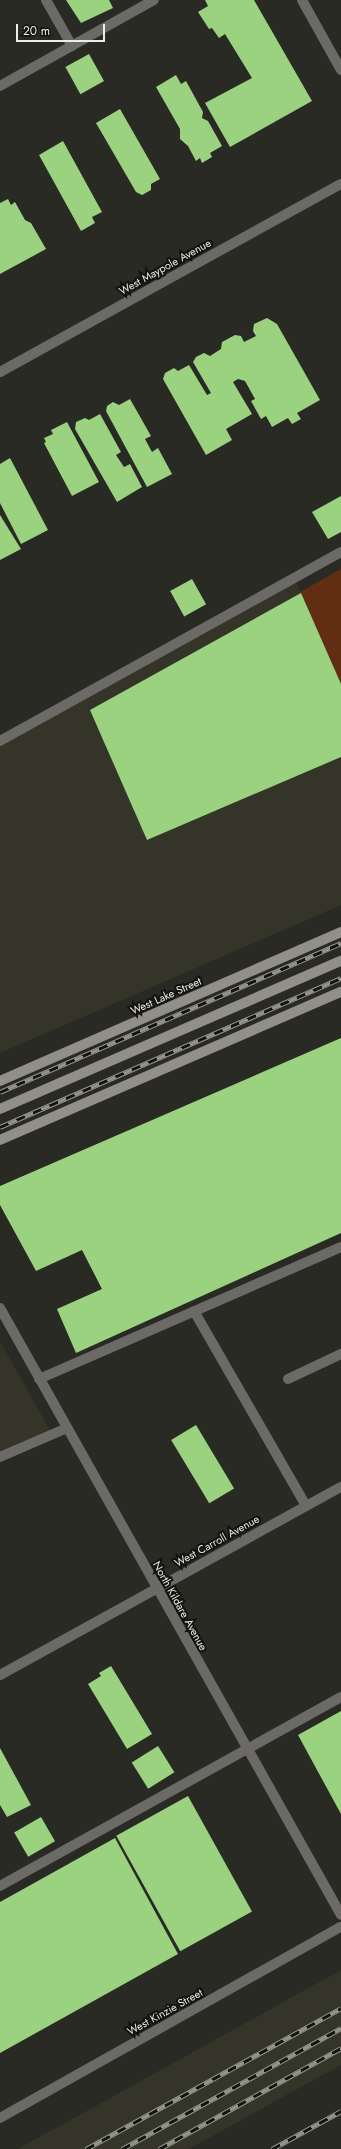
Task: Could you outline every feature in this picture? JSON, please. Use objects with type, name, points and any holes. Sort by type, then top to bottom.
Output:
[{"type":"main road","name":"West Lake Street","points":[[0,1081],[341,932]]},
{"type":"main road","points":[[0,1109],[341,961]]},
{"type":"main road","points":[[0,1140],[341,992]]},
{"type":"street","points":[[46,0],[72,46]]},
{"type":"street","points":[[0,86],[154,0]]},
{"type":"street","points":[[302,0],[341,70]]},
{"type":"street","name":"West Maypole Avenue","points":[[0,372],[341,184]]},
{"type":"street","points":[[0,741],[341,552]]},
{"type":"street","points":[[39,1379],[341,1247]]},
{"type":"street","name":"North Kildare Avenue","points":[[0,1308],[341,1915]]},
{"type":"street","points":[[194,1311],[306,1506]]},
{"type":"street","points":[[288,1379],[341,1354]]},
{"type":"street","points":[[0,1457],[67,1428]]},
{"type":"street","name":"West Carroll Avenue","points":[[0,1675],[341,1487]]},
{"type":"street","points":[[0,1886],[341,1696]]},
{"type":"street","name":"West Kinzie Street","points":[[0,2118],[341,1927]]},
{"type":"shaded area","points":[[341,569],[341,686],[300,592]]},
{"type":"shaded area","points":[[294,578],[341,687],[341,905],[0,1053],[0,741]]},
{"type":"shaded area","points":[[0,1341],[52,1434],[0,1457]]},
{"type":"shaded area","points":[[341,1970],[341,2065],[189,2149],[18,2149]]},
{"type":"building","points":[[66,0],[109,0],[113,8],[81,23]]},
{"type":"building","points":[[205,0],[254,0],[312,101],[230,147],[205,103],[252,78],[225,34],[219,38],[212,28],[209,29],[198,12],[208,6]]},
{"type":"building","points":[[89,54],[104,81],[80,94],[65,67]]},
{"type":"building","points":[[176,75],[181,84],[186,81],[203,112],[202,118],[208,121],[222,146],[210,153],[212,157],[202,163],[200,158],[196,161],[188,146],[180,139],[180,129],[156,87]]},
{"type":"building","points":[[120,109],[160,179],[151,184],[151,190],[142,195],[136,192],[96,123]]},
{"type":"building","points":[[63,141],[102,212],[92,217],[95,223],[81,231],[39,155]]},
{"type":"building","points":[[8,199],[11,205],[15,202],[25,220],[31,223],[46,249],[0,274],[0,203]]},
{"type":"building","points":[[267,318],[277,324],[320,400],[297,413],[301,419],[292,424],[288,418],[272,427],[266,416],[261,419],[251,401],[255,399],[245,381],[238,379],[233,382],[252,414],[226,429],[232,440],[206,455],[163,379],[165,373],[174,368],[178,371],[189,365],[207,395],[211,393],[193,362],[196,357],[204,353],[210,356],[221,349],[222,342],[235,335],[241,336],[244,342],[256,336],[253,331],[254,324]]},
{"type":"building","points":[[130,399],[151,436],[145,439],[152,452],[158,448],[172,474],[147,487],[106,411],[107,406],[113,402],[119,405]]},
{"type":"building","points":[[100,414],[121,452],[116,455],[124,467],[130,464],[142,487],[117,502],[75,429],[76,422],[85,418],[89,420]]},
{"type":"building","points":[[67,422],[99,482],[72,496],[44,443],[46,442],[44,438],[53,434],[51,430]]},
{"type":"building","points":[[10,458],[48,530],[21,544],[0,503],[0,464]]},
{"type":"building","points":[[341,496],[341,532],[328,539],[312,512]]},
{"type":"building","points":[[0,515],[21,549],[0,560]]},
{"type":"building","points":[[192,579],[206,604],[184,616],[170,591]]},
{"type":"building","points":[[301,593],[341,684],[341,757],[147,840],[90,710]]},
{"type":"building","points":[[341,1038],[341,1233],[76,1353],[57,1309],[102,1289],[82,1250],[36,1271],[0,1205],[0,1186]]},
{"type":"building","points":[[196,1425],[234,1488],[209,1503],[171,1440]]},
{"type":"building","points":[[111,1666],[152,1734],[127,1749],[88,1684],[101,1676],[99,1673]]},
{"type":"building","points":[[341,1711],[341,1814],[298,1735]]},
{"type":"building","points":[[158,1746],[174,1772],[148,1789],[132,1762]]},
{"type":"building","points":[[0,1748],[31,1805],[7,1817],[0,1805]]},
{"type":"building","points":[[188,1796],[252,1911],[180,1951],[116,1836]]},
{"type":"building","points":[[41,1817],[55,1841],[28,1857],[14,1832]]},
{"type":"building","points":[[115,1838],[178,1954],[0,2053],[0,1902]]},
{"type":"railway","points":[[0,1092],[341,943]]},
{"type":"railway","points":[[0,1127],[341,978]]},
{"type":"railway","points":[[86,2149],[341,2008]]},
{"type":"railway","points":[[122,2149],[341,2028]]},
{"type":"railway","points":[[159,2149],[341,2048]]},
{"type":"railway","points":[[272,2149],[341,2111]]}]
